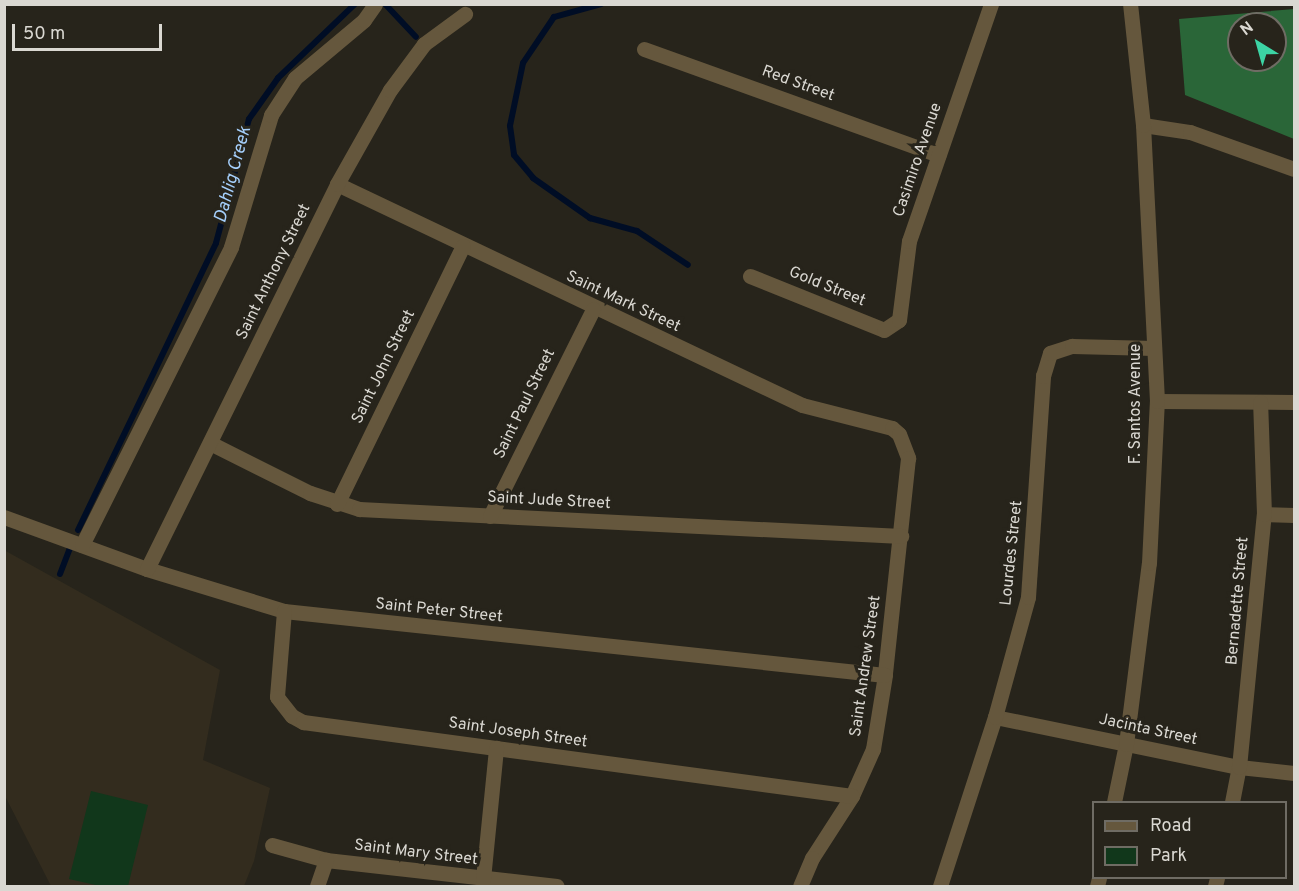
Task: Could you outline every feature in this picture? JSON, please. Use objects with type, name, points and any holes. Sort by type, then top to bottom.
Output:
[{"type":"street","points":[[82,545],[231,247],[271,115],[296,78],[364,20],[375,4]]},
{"type":"street","name":"Casimiro Avenue","points":[[891,328],[899,320],[909,241],[991,4]]},
{"type":"street","name":"F. Santos Avenue","points":[[1114,801],[1126,744],[1149,563],[1157,401],[1143,125],[1130,4]]},
{"type":"street","name":"Saint Anthony Street","points":[[147,569],[337,184],[390,90],[424,44],[465,14]]},
{"type":"street","name":"Red Street","points":[[644,49],[938,155]]},
{"type":"street","points":[[1143,125],[1190,132],[1294,169]]},
{"type":"street","name":"Saint Mark Street","points":[[337,184],[593,309],[802,405],[892,428],[899,434]]},
{"type":"street","name":"Saint John Street","points":[[337,504],[464,246]]},
{"type":"street","name":"Gold Street","points":[[750,276],[884,330],[891,328]]},
{"type":"street","name":"Saint Paul Street","points":[[490,516],[593,309]]},
{"type":"street","name":"Lourdes Street","points":[[940,886],[996,717],[1028,597],[1043,376],[1050,353],[1072,346],[1154,348]]},
{"type":"street","points":[[1157,401],[1294,402]]},
{"type":"street","name":"Bernadette Street","points":[[1232,801],[1239,767],[1264,514],[1260,402]]},
{"type":"street","name":"Saint Andrew Street","points":[[800,886],[812,858],[852,796],[873,748],[885,675],[908,458],[899,434]]},
{"type":"street","name":"Saint Jude Street","points":[[210,443],[337,504],[370,510],[901,536]]},
{"type":"street","points":[[1264,514],[1294,515]]},
{"type":"street","name":"Saint Peter Street","points":[[4,517],[147,569],[284,611],[885,675]]},
{"type":"street","name":"Saint Joseph Street","points":[[284,611],[276,686],[282,707],[291,716],[303,722],[852,796]]},
{"type":"street","name":"Jacinta Street","points":[[996,717],[1239,767],[1294,772]]},
{"type":"street","points":[[483,879],[496,748]]},
{"type":"street","name":"Saint Mary Street","points":[[272,845],[326,860],[557,886]]},
{"type":"street","points":[[317,886],[326,860]]},
{"type":"shaded area","points":[[4,550],[220,670],[203,760],[270,788],[254,861],[244,886],[51,886],[5,796]]},
{"type":"green space","points":[[1294,9],[1294,139],[1185,95],[1179,19],[1227,15],[1227,72],[1287,72],[1287,12],[1260,12]]},
{"type":"green space","points":[[91,791],[148,805],[128,886],[100,886],[69,879]]},
{"type":"waterway","points":[[78,530],[216,243],[249,119],[278,78],[355,4]]},
{"type":"waterway","points":[[385,4],[416,37]]},
{"type":"waterway","name":"Dahlig Creek","points":[[601,4],[554,17],[523,63],[510,126],[514,155],[533,178],[590,218],[637,231],[688,265]]},
{"type":"waterway","points":[[60,574],[70,548]]}]
